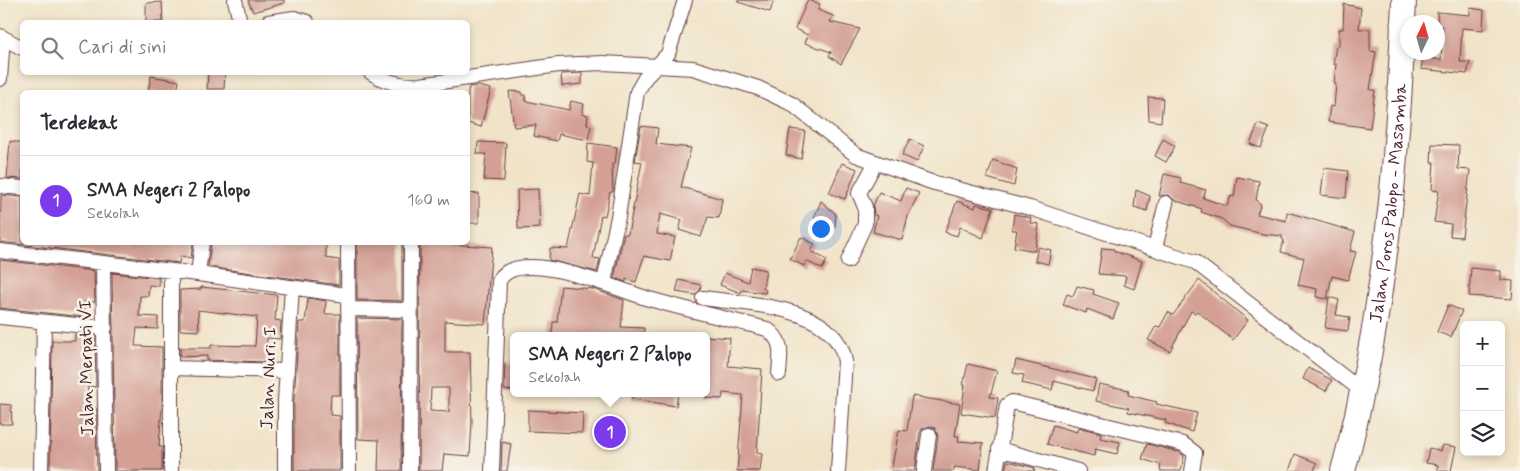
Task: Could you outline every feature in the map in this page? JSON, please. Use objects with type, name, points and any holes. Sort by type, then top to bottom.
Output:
[{"type":"highway","name":"Jalan Poros Palopo - Masamba","points":[[1343,471],[1371,354],[1396,153],[1404,0]]},
{"type":"street","points":[[235,0],[240,20]]},
{"type":"street","points":[[604,282],[618,217],[637,92],[640,85],[668,54],[685,0]]},
{"type":"street","points":[[281,20],[294,18],[300,20]]},
{"type":"street","points":[[0,79],[2,37],[20,47]]},
{"type":"street","points":[[375,75],[399,85],[433,88],[558,65],[603,63],[693,68],[758,88],[792,104],[856,155],[931,182],[1030,208],[1090,229],[1155,246],[1205,267],[1254,308],[1362,391]]},
{"type":"street","points":[[848,260],[865,224],[865,208],[859,193],[876,162]]},
{"type":"street","points":[[0,186],[20,188]]},
{"type":"street","points":[[1155,246],[1166,202]]},
{"type":"street","points":[[198,274],[202,245]]},
{"type":"street","points":[[348,245],[349,471]]},
{"type":"street","points":[[410,471],[412,373],[411,245]]},
{"type":"street","points":[[0,251],[292,287],[347,302],[410,310]]},
{"type":"street","name":"Jalan Merpati VI","points":[[103,264],[106,471]]},
{"type":"street","points":[[492,471],[499,281],[502,275],[516,268],[534,267],[604,282],[647,298],[767,329],[777,336],[781,349],[779,374]]},
{"type":"street","points":[[171,273],[171,471]]},
{"type":"street","name":"Jalan Nuri. I","points":[[285,471],[286,371],[292,287]]},
{"type":"street","points":[[703,298],[795,312],[819,323],[835,338],[843,350],[845,361],[838,471]]},
{"type":"street","points":[[0,317],[105,328]]},
{"type":"street","points":[[41,471],[44,322]]},
{"type":"street","points":[[170,368],[286,371]]},
{"type":"street","points":[[996,471],[1007,405],[1016,403],[1183,444],[1195,452],[1192,471]]},
{"type":"street","points":[[924,471],[930,436]]},
{"type":"street","points":[[999,449],[1078,471]]},
{"type":"building","points":[[248,0],[284,0],[284,3],[253,12]]},
{"type":"building","points":[[738,0],[774,0],[770,12],[738,2]]},
{"type":"building","points":[[808,0],[820,4],[818,10],[833,16],[830,22],[860,29],[841,64],[829,56],[831,52],[805,43],[808,35],[795,29]]},
{"type":"building","points":[[162,2],[163,20],[146,20],[146,3]]},
{"type":"building","points":[[1344,4],[1361,8],[1359,29],[1370,29],[1370,51],[1376,52],[1370,90],[1375,90],[1370,128],[1328,122],[1330,106],[1334,107],[1336,64],[1333,64],[1336,46],[1339,46],[1339,29],[1343,29]]},
{"type":"building","points":[[1470,8],[1484,10],[1483,30],[1462,28],[1460,62],[1470,62],[1467,74],[1421,69],[1422,60],[1445,60],[1445,15],[1437,15],[1437,12],[1470,15]]},
{"type":"building","points":[[582,73],[582,84],[562,86],[561,74]]},
{"type":"building","points":[[208,75],[225,75],[224,89],[207,89]]},
{"type":"building","points":[[151,76],[179,81],[177,90],[148,90]]},
{"type":"building","points":[[478,86],[491,89],[481,127],[470,124],[469,87]]},
{"type":"building","points":[[509,91],[522,92],[522,95],[525,95],[526,101],[569,110],[571,101],[584,104],[582,114],[588,115],[587,124],[591,126],[588,140],[559,134],[557,141],[534,136],[536,125],[514,127]]},
{"type":"building","points":[[1148,97],[1163,98],[1161,122],[1149,120]]},
{"type":"building","points":[[1258,124],[1269,128],[1261,148],[1250,144]]},
{"type":"building","points":[[641,126],[658,128],[656,144],[691,148],[681,187],[722,199],[719,218],[708,217],[701,237],[679,230],[682,220],[660,214],[657,234],[675,237],[670,261],[644,256],[636,282],[626,279],[626,282],[614,278],[624,234],[628,234],[642,162],[635,161]]},
{"type":"building","points":[[790,129],[805,131],[801,159],[786,155]]},
{"type":"building","points":[[910,139],[924,146],[917,162],[902,155]]},
{"type":"building","points":[[1163,139],[1175,146],[1166,162],[1155,156]]},
{"type":"building","points":[[10,141],[20,143],[20,179],[7,178]]},
{"type":"building","points":[[478,142],[506,143],[504,181],[484,180],[486,154],[477,154]]},
{"type":"building","points":[[588,143],[617,147],[615,164],[612,164],[613,192],[610,192],[605,216],[601,215],[593,258],[600,259],[597,272],[549,260],[550,248],[568,249],[580,194],[590,196],[593,163],[587,162]]},
{"type":"building","points":[[1432,144],[1459,145],[1458,169],[1470,170],[1462,237],[1450,236],[1451,224],[1434,222],[1439,191],[1432,190],[1434,162],[1431,162]]},
{"type":"building","points":[[993,160],[1017,169],[1014,186],[987,178]]},
{"type":"building","points":[[842,163],[857,169],[845,199],[829,193]]},
{"type":"building","points":[[1324,168],[1348,171],[1346,198],[1321,195]]},
{"type":"building","points":[[1164,174],[1181,178],[1180,183],[1206,190],[1203,198],[1227,206],[1231,196],[1234,197],[1237,177],[1259,181],[1256,201],[1261,204],[1257,214],[1286,221],[1287,212],[1355,232],[1350,251],[1356,252],[1348,280],[1332,276],[1327,299],[1316,297],[1317,289],[1298,285],[1304,258],[1281,252],[1284,240],[1282,236],[1263,234],[1230,226],[1222,219],[1201,212],[1202,209],[1174,200],[1169,195],[1159,196]]},
{"type":"building","points":[[906,188],[919,193],[908,216],[902,240],[873,232],[877,216],[874,215],[873,206],[879,192],[901,201]]},
{"type":"building","points":[[538,189],[540,228],[518,229],[517,190]]},
{"type":"building","points":[[1136,190],[1150,196],[1147,211],[1134,207]]},
{"type":"building","points":[[479,193],[479,223],[470,223],[470,194]]},
{"type":"building","points":[[1,195],[20,197],[20,244],[0,242]]},
{"type":"building","points":[[821,201],[836,214],[835,227],[814,218]]},
{"type":"building","points":[[957,201],[975,208],[976,204],[993,208],[983,238],[960,227],[957,236],[945,232]]},
{"type":"building","points":[[1014,214],[1031,218],[1030,223],[1039,224],[1035,251],[1014,247],[1017,230],[1012,230]]},
{"type":"building","points":[[801,237],[815,244],[811,251],[827,260],[822,269],[806,261],[804,266],[790,259]]},
{"type":"building","points":[[26,245],[193,245],[191,258],[180,256],[179,263]]},
{"type":"building","points":[[211,245],[326,245],[326,258],[339,260],[339,285],[208,267]]},
{"type":"building","points":[[357,245],[402,245],[402,301],[357,300]]},
{"type":"building","points":[[420,245],[492,247],[485,324],[445,321],[445,352],[470,352],[472,422],[470,456],[444,454],[442,471],[419,471]],"holes":[[[431,388],[449,388],[449,412],[430,411]]]},
{"type":"building","points":[[1038,247],[1051,250],[1048,264],[1035,261]]},
{"type":"building","points":[[1102,248],[1114,249],[1114,251],[1142,261],[1134,289],[1124,285],[1126,276],[1098,274]]},
{"type":"building","points":[[0,260],[94,271],[95,302],[85,301],[84,317],[0,308]]},
{"type":"building","points":[[751,267],[766,270],[763,288],[766,290],[765,293],[742,290],[741,293],[720,285],[725,273],[748,282]]},
{"type":"building","points":[[1471,268],[1501,271],[1501,280],[1513,281],[1512,299],[1469,296]]},
{"type":"building","points":[[112,273],[159,278],[159,286],[149,285],[148,296],[140,296],[139,316],[158,317],[158,329],[137,328],[135,346],[162,347],[162,407],[159,447],[162,447],[162,471],[115,471]]},
{"type":"building","points":[[679,280],[701,285],[700,290],[695,295],[676,292]]},
{"type":"building","points":[[1199,280],[1248,320],[1233,340],[1197,311],[1195,313],[1191,311],[1170,351],[1148,340],[1156,326],[1160,327],[1168,312],[1173,315]]},
{"type":"building","points":[[561,286],[593,289],[624,300],[621,327],[644,328],[644,332],[552,332],[553,322],[557,322]]},
{"type":"building","points":[[1077,286],[1094,290],[1093,294],[1119,303],[1113,319],[1087,309],[1086,313],[1063,305],[1067,294],[1073,296]]},
{"type":"building","points":[[201,287],[277,295],[275,320],[281,321],[280,339],[267,338],[266,362],[207,360],[207,356],[180,357],[180,348],[211,348],[211,345],[255,346],[257,317],[198,310],[199,331],[180,330],[180,290],[201,289]]},
{"type":"building","points":[[1329,297],[1339,300],[1336,315],[1350,317],[1348,331],[1325,328]]},
{"type":"building","points":[[308,298],[326,301],[325,314],[340,314],[340,395],[331,395],[330,415],[340,416],[340,471],[294,471],[294,401],[299,322],[305,322]]},
{"type":"building","points":[[1448,305],[1462,311],[1451,337],[1437,332]]},
{"type":"building","points":[[357,318],[402,319],[401,471],[378,471],[379,440],[358,439]]},
{"type":"building","points":[[75,334],[95,336],[96,387],[88,386],[86,408],[96,408],[97,471],[50,470],[52,341],[75,341]]},
{"type":"building","points":[[710,336],[730,338],[728,366],[762,369],[757,453],[762,454],[760,471],[737,471],[743,395],[723,393],[722,399],[706,398],[710,397]]},
{"type":"building","points":[[1016,360],[1096,379],[1093,391],[1054,381],[1052,390],[1022,383],[1024,375],[1013,373]]},
{"type":"building","points":[[505,363],[510,364],[510,391],[504,390]]},
{"type":"building","points":[[968,364],[997,371],[990,397],[998,398],[995,418],[961,413],[965,385],[963,385]]},
{"type":"building","points":[[1308,368],[1332,380],[1326,391],[1303,379]]},
{"type":"building","points":[[1099,384],[1129,390],[1128,395],[1157,402],[1156,404],[1197,413],[1192,432],[1165,423],[1166,420],[1128,412],[1129,408],[1096,401]]},
{"type":"building","points":[[912,396],[960,404],[955,436],[959,436],[958,441],[983,443],[980,470],[954,467],[954,471],[933,471],[938,436],[935,428],[930,426],[922,429],[920,433],[915,471],[891,471],[899,430],[907,431]]},
{"type":"building","points":[[632,397],[677,397],[676,406],[632,399]]},
{"type":"building","points":[[0,404],[11,405],[12,424],[0,424]]},
{"type":"building","points":[[528,410],[583,413],[582,433],[528,431]]},
{"type":"building","points":[[1053,425],[1077,432],[1078,427],[1101,433],[1100,438],[1120,442],[1117,454],[1095,449],[1094,456],[1047,444]]},
{"type":"building","points":[[502,442],[511,444],[507,471],[501,471]]},
{"type":"building","points":[[1147,444],[1179,452],[1184,456],[1181,471],[1160,471],[1161,465],[1142,459]]},
{"type":"building","points":[[1443,445],[1456,447],[1451,471],[1438,471],[1438,465],[1426,463],[1429,448],[1441,451]]},
{"type":"building","points":[[1295,454],[1317,463],[1314,471],[1289,471]]},
{"type":"building","points":[[1007,461],[1035,468],[1034,471],[1005,471]]},
{"type":"place","name":"SMA Negeri 2 Palopo","points":[[610,432]]}]
